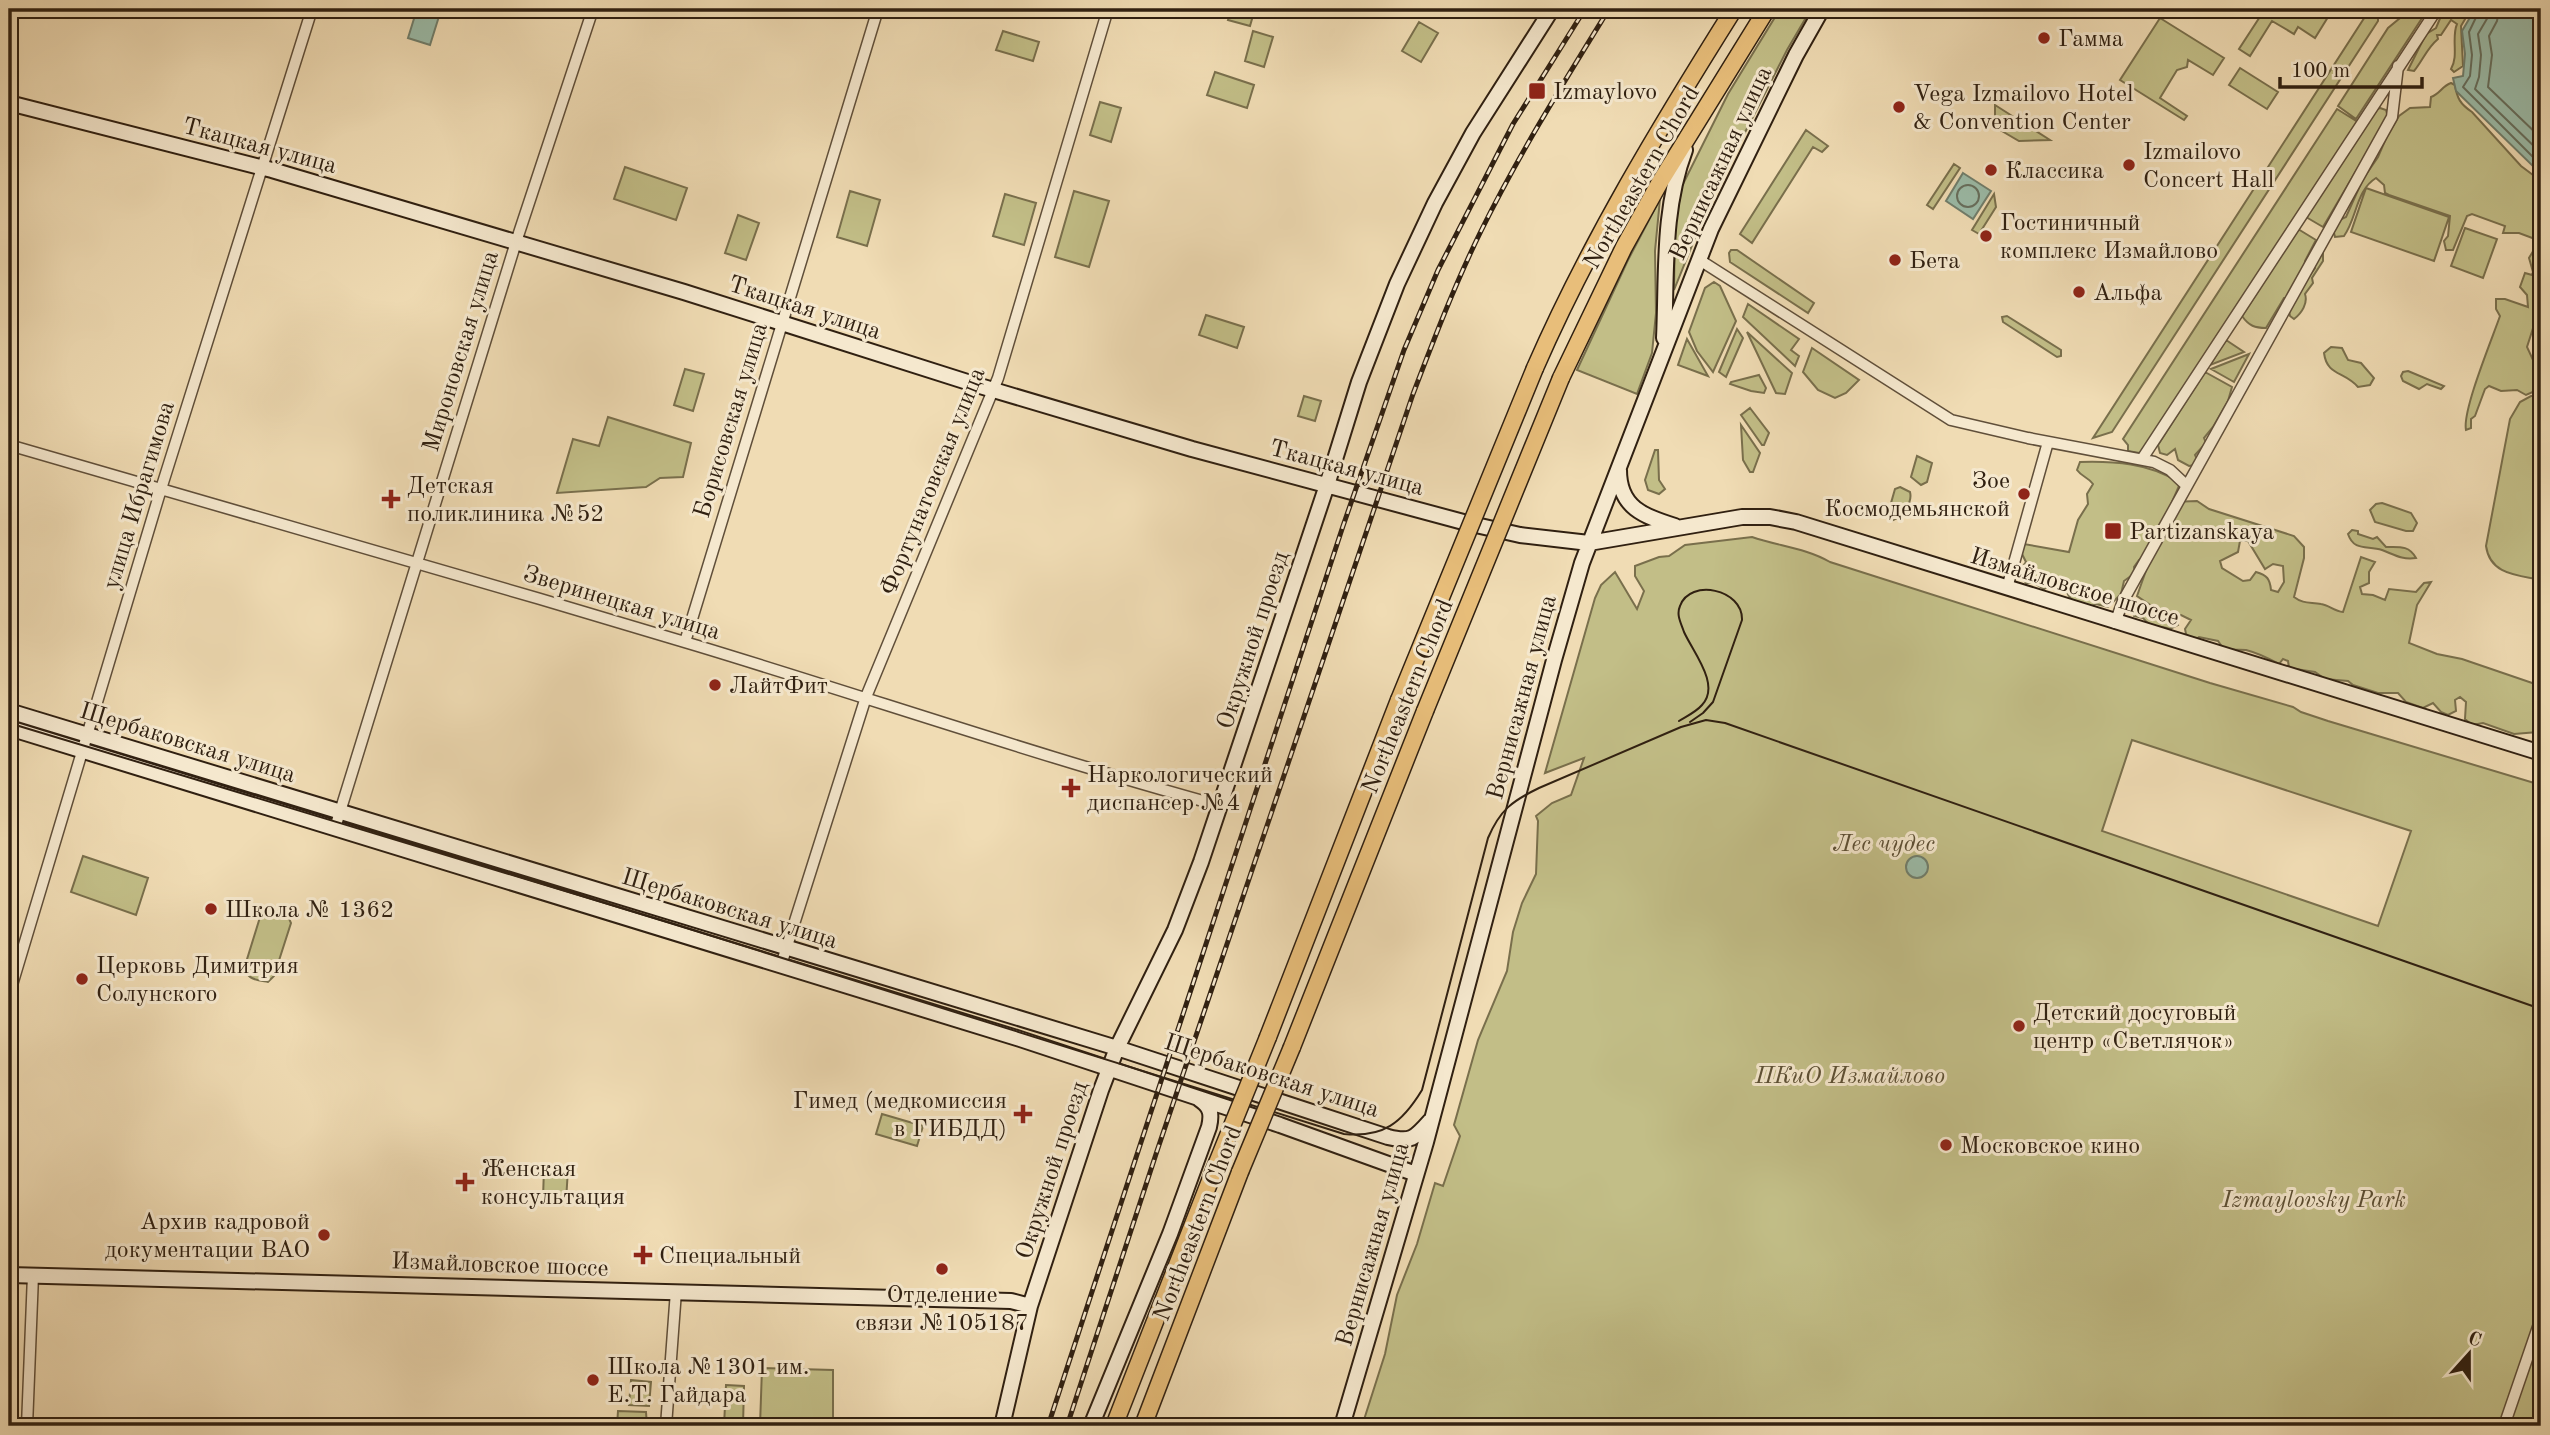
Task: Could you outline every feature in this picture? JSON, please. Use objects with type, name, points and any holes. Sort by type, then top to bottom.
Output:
[{"type":"main road","name":"Окружной проезд","points":[[1002,1426],[1030,1306],[1109,1068],[1175,929],[1221,806],[1359,382],[1419,235],[1473,133],[1552,9]]},
{"type":"main road","name":"Northeastern Chord","points":[[1114,1426],[1399,700],[1535,368],[1598,236],[1686,85],[1734,9]]},
{"type":"main road","name":"Northeastern Chord","points":[[1143,1426],[1240,1172],[1561,378],[1624,247],[1693,127],[1767,9]]},
{"type":"main road","name":"Вернисажная улица","points":[[1342,1426],[1416,1174],[1554,660],[1589,543],[1698,259],[1723,202],[1796,55],[1822,9]]},
{"type":"main road","name":"Ткацкая улица","points":[[9,103],[262,168],[516,242],[1192,449],[1466,523],[1520,535],[1589,543]]},
{"type":"main road","points":[[1663,349],[1668,221],[1679,166],[1693,127]]},
{"type":"main road","points":[[1619,468],[1622,492],[1633,508],[1648,517],[1676,527]]},
{"type":"main road","name":"Измайловское шоссе","points":[[1589,543],[1742,517],[1770,517],[1796,522],[2541,753]]},
{"type":"main road","name":"Щербаковская улица","points":[[9,711],[1117,1048],[1399,1139],[1414,1138],[1431,1120]]},
{"type":"main road","name":"Щербаковская улица","points":[[9,728],[1109,1068],[1416,1174]]},
{"type":"main road","points":[[1091,1426],[1170,1234],[1209,1127],[1212,1115],[1195,1096]]},
{"type":"main road","name":"Измайловское шоссе","points":[[9,1275],[1011,1301],[1030,1306]]},
{"type":"street","name":"улица Ибрагимова","points":[[9,995],[161,489],[312,9]]},
{"type":"street","name":"Мироновская улица","points":[[335,828],[516,242],[593,9]]},
{"type":"street","name":"Борисовская улица","points":[[685,642],[878,9]]},
{"type":"street","name":"Фортунатовская улица","points":[[781,965],[866,697],[993,390],[1108,9]]},
{"type":"street","points":[[2142,459],[2437,9]]},
{"type":"street","points":[[2115,623],[2123,601],[2394,109],[2398,66]]},
{"type":"street","points":[[2373,105],[2389,103],[2394,109]]},
{"type":"street","points":[[1698,259],[1951,420],[2048,442],[2142,459],[2170,470],[2187,486]]},
{"type":"street","points":[[2007,588],[2048,442]]},
{"type":"street","name":"Зверинецкая улица","points":[[9,445],[685,642],[866,697],[1014,746],[1221,806]]},
{"type":"street","points":[[27,1426],[33,1275]]},
{"type":"street","points":[[666,1426],[676,1291]]},
{"type":"street","points":[[2504,1426],[2541,1318]]},
{"type":"green space","points":[[1232,9],[1254,12],[1250,26],[1228,20]]},
{"type":"green space","points":[[1780,9],[1811,9],[1787,50],[1710,201],[1674,290],[1675,225],[1682,186],[1728,94]]},
{"type":"green space","points":[[2265,9],[2333,9],[2315,38],[2298,27],[2294,34],[2272,21],[2250,56],[2239,49]]},
{"type":"green space","points":[[2370,9],[2378,9],[2378,21],[2112,432],[2093,438]]},
{"type":"green space","points":[[2411,9],[2428,9],[2356,119],[2338,106],[2388,28]]},
{"type":"green space","points":[[2444,9],[2471,9],[2461,26],[2463,66],[2454,72],[2451,69],[2457,24],[2451,20],[2441,35],[2437,35],[2438,39],[2414,71],[2408,70],[2426,34],[2436,28]]},
{"type":"green space","points":[[2160,18],[2224,58],[2213,75],[2188,60],[2187,67],[2177,70],[2160,98],[2187,116],[2184,120],[2120,80]]},
{"type":"green space","points":[[1419,22],[1438,33],[1421,62],[1402,51]]},
{"type":"green space","points":[[1003,31],[1039,42],[1033,61],[996,50]]},
{"type":"green space","points":[[1253,31],[1273,37],[1264,67],[1245,61]]},
{"type":"green space","points":[[2240,68],[2278,92],[2267,109],[2229,85]]},
{"type":"green space","points":[[1215,72],[1254,85],[1247,108],[1207,95]]},
{"type":"green space","points":[[2451,83],[2455,85],[2462,103],[2521,166],[2541,181],[2541,317],[2535,322],[2527,347],[2533,360],[2541,360],[2541,391],[2526,395],[2517,390],[2501,391],[2489,386],[2471,419],[2471,428],[2466,430],[2468,407],[2500,316],[2496,309],[2496,299],[2505,299],[2528,307],[2527,295],[2520,287],[2525,273],[2532,275],[2533,272],[2529,258],[2535,248],[2535,239],[2519,233],[2503,233],[2505,226],[2472,214],[2467,216],[2453,250],[2446,250],[2444,241],[2448,236],[2450,216],[2385,193],[2384,185],[2376,178],[2364,190],[2344,236],[2335,237],[2333,229],[2337,221],[2346,217],[2363,179],[2378,157],[2399,116],[2410,108],[2430,107],[2431,97]]},
{"type":"green space","points":[[1100,102],[1121,108],[1111,142],[1090,135]]},
{"type":"green space","points":[[1995,105],[2050,140],[2019,141],[1995,127]]},
{"type":"green space","points":[[2337,109],[2361,124],[2145,454],[2128,451],[2128,445],[2123,439]]},
{"type":"green space","points":[[2374,110],[2386,110],[2388,117],[2323,227],[2306,217]]},
{"type":"green space","points":[[1806,130],[1828,146],[1822,152],[1813,147],[1752,243],[1740,234]]},
{"type":"green space","points":[[1954,164],[1960,168],[1933,209],[1927,205]]},
{"type":"green space","points":[[625,167],[687,188],[676,220],[614,199]]},
{"type":"green space","points":[[2366,188],[2449,217],[2434,261],[2351,232]]},
{"type":"green space","points":[[850,191],[880,200],[867,246],[837,237]]},
{"type":"green space","points":[[1074,191],[1109,201],[1089,267],[1055,257]]},
{"type":"green space","points":[[1005,194],[1036,203],[1024,245],[993,236]]},
{"type":"green space","points":[[1994,194],[1996,207],[1979,234],[1972,230]]},
{"type":"green space","points":[[1660,199],[1655,251],[1656,313],[1652,353],[1637,394],[1577,370],[1628,260]]},
{"type":"green space","points":[[738,215],[759,223],[746,260],[725,253]]},
{"type":"green space","points":[[2465,228],[2497,239],[2483,278],[2451,266]]},
{"type":"green space","points":[[2298,229],[2316,240],[2305,261],[2303,284],[2315,268],[2316,259],[2323,253],[2323,261],[2305,294],[2304,308],[2294,319],[2290,316],[2284,298],[2266,328],[2252,326],[2242,316]]},
{"type":"green space","points":[[1731,250],[1737,250],[1814,303],[1808,313],[1730,262]]},
{"type":"green space","points":[[1714,282],[1720,286],[1736,321],[1713,372],[1697,351],[1689,332],[1705,288]]},
{"type":"green space","points":[[1748,304],[1799,339],[1791,350],[1799,356],[1795,366],[1743,317]]},
{"type":"green space","points":[[1206,315],[1244,327],[1237,348],[1199,335]]},
{"type":"green space","points":[[2007,316],[2061,350],[2061,356],[2057,357],[2003,322],[2002,317]]},
{"type":"green space","points":[[1737,329],[1743,338],[1726,377],[1719,372]]},
{"type":"green space","points":[[1747,332],[1792,373],[1785,394],[1776,393]]},
{"type":"green space","points":[[1687,339],[1708,376],[1678,365]]},
{"type":"green space","points":[[2226,340],[2244,352],[2210,365]]},
{"type":"green space","points":[[2331,347],[2342,348],[2348,360],[2361,363],[2374,378],[2370,385],[2358,387],[2332,370],[2324,353]]},
{"type":"green space","points":[[1812,348],[1859,380],[1846,393],[1835,398],[1818,390],[1803,372]]},
{"type":"green space","points":[[2249,354],[2234,382],[2211,369]]},
{"type":"green space","points":[[685,369],[704,374],[693,411],[674,405]]},
{"type":"green space","points":[[2408,371],[2444,386],[2441,389],[2427,384],[2419,389],[2403,381],[2403,372]]},
{"type":"green space","points":[[2205,372],[2232,387],[2228,401],[2204,438],[2206,443],[2195,455],[2197,459],[2194,465],[2189,466],[2178,460],[2175,449],[2167,455],[2160,453],[2158,445]]},
{"type":"green space","points":[[1759,375],[1766,388],[1764,393],[1730,384],[1731,382]]},
{"type":"green space","points":[[1304,396],[1321,401],[1315,421],[1298,416]]},
{"type":"green space","points":[[2531,396],[2541,396],[2541,580],[2515,575],[2499,568],[2493,563],[2486,546],[2510,419],[2520,402]]},
{"type":"green space","points":[[1750,408],[1769,433],[1764,445],[1741,415]]},
{"type":"green space","points":[[608,417],[691,443],[683,477],[660,478],[646,487],[557,493],[573,439],[599,446]]},
{"type":"green space","points":[[1741,425],[1760,453],[1753,472],[1750,472],[1743,460]]},
{"type":"green space","points":[[1655,450],[1658,450],[1659,480],[1665,489],[1659,494],[1648,490],[1645,480]]},
{"type":"green space","points":[[1917,456],[1932,463],[1927,482],[1921,485],[1911,477]]},
{"type":"green space","points":[[2080,462],[2143,467],[2178,482],[2179,486],[2172,502],[2197,501],[2209,509],[2294,536],[2304,547],[2304,558],[2294,597],[2304,602],[2343,612],[2361,557],[2375,562],[2369,572],[2369,583],[2360,587],[2362,594],[2385,600],[2389,589],[2416,592],[2424,583],[2431,582],[2417,605],[2409,643],[2541,686],[2541,728],[2538,732],[2514,734],[2483,723],[2472,725],[2465,719],[2466,702],[2460,697],[2455,700],[2456,711],[2448,715],[2433,703],[2423,708],[2406,702],[2398,693],[2378,693],[2348,681],[2325,679],[2315,672],[2289,668],[2288,661],[2283,659],[2279,664],[2250,651],[2223,648],[2218,641],[2199,637],[2194,641],[2186,634],[2185,629],[2191,620],[2181,615],[2175,616],[2178,625],[2170,629],[2152,625],[2143,618],[2134,616],[2133,608],[2149,613],[2156,609],[2137,596],[2148,565],[2147,555],[2139,560],[2134,567],[2135,573],[2124,581],[2121,594],[2108,607],[2096,604],[2090,607],[2077,603],[2071,599],[2065,587],[2069,583],[2059,579],[2049,581],[2049,586],[2044,589],[2034,583],[2026,583],[2022,577],[2026,574],[2023,566],[2026,562],[2020,550],[2024,544],[2069,552],[2078,520],[2088,504],[2087,494],[2093,484],[2077,470]],"holes":[[[2240,541],[2248,541],[2265,569],[2273,564],[2283,566],[2284,582],[2278,592],[2271,590],[2267,578],[2260,573],[2256,572],[2250,580],[2243,581],[2222,568],[2220,561],[2238,552]]]},
{"type":"green space","points":[[1900,487],[1910,492],[1910,501],[1901,515],[1889,521],[1887,517],[1895,489]]},
{"type":"green space","points":[[2382,503],[2411,513],[2417,523],[2413,531],[2375,522],[2370,510],[2376,504]]},
{"type":"green space","points":[[2352,530],[2373,539],[2377,537],[2386,547],[2407,549],[2416,558],[2403,558],[2382,550],[2358,546],[2348,534]]},
{"type":"green space","name":"ПКиО Измайлово","points":[[1752,537],[1802,550],[1830,562],[2293,707],[2328,721],[2541,785],[2541,1426],[1362,1426],[1385,1354],[1397,1295],[1417,1244],[1435,1183],[1443,1186],[1460,1136],[1454,1125],[1478,1040],[1507,971],[1513,932],[1522,903],[1536,874],[1536,816],[1552,803],[1571,795],[1584,758],[1545,773],[1595,598],[1601,585],[1615,572],[1637,609],[1644,591],[1635,576],[1635,566],[1669,556],[1685,545]],"holes":[[[2132,740],[2411,831],[2378,926],[2102,831]]]},
{"type":"green space","points":[[83,856],[148,878],[136,915],[71,892]]},
{"type":"green space","points":[[267,908],[287,914],[291,923],[274,976],[268,982],[251,977],[244,969],[261,914]]},
{"type":"green space","points":[[882,1114],[923,1126],[917,1146],[876,1134]]},
{"type":"green space","points":[[544,1167],[568,1169],[566,1201],[543,1199]]},
{"type":"green space","points":[[762,1368],[833,1370],[833,1426],[760,1426]]},
{"type":"green space","points":[[631,1380],[651,1382],[649,1406],[629,1405]]},
{"type":"green space","points":[[726,1385],[744,1386],[743,1426],[724,1426]]},
{"type":"green space","points":[[618,1411],[646,1412],[647,1426],[617,1426]]},
{"type":"water","points":[[417,9],[441,10],[430,45],[408,38]]},
{"type":"water","points":[[2475,9],[2541,9],[2541,174],[2456,91],[2453,78],[2463,76],[2465,54],[2462,31]]},
{"type":"water","points":[[1963,173],[1991,191],[1973,219],[1946,201]]},
{"type":"water","points":[[1913,856],[1921,856],[1928,863],[1928,871],[1921,878],[1913,878],[1906,871],[1906,863]]},
{"type":"tram line","points":[[1679,721],[1702,705],[1708,688],[1704,669],[1679,619],[1679,609],[1686,597],[1694,592],[1715,591],[1734,601],[1740,609],[1742,620],[1713,702],[1690,722]]},
{"type":"tram line","points":[[9,723],[674,924],[1344,1134],[1370,1133],[1390,1126],[1407,1111],[1422,1090],[1488,838],[1502,813],[1521,797],[1539,788],[1681,727],[1706,720],[1725,723],[1827,758],[2541,1009]]},
{"type":"railway","points":[[1048,1426],[1343,526],[1404,350],[1438,270],[1513,124],[1585,9]]},
{"type":"railway","points":[[1067,1426],[1157,1151],[1421,373],[1481,231],[1542,118],[1609,9]]},
{"type":"place","name":"Гамма","points":[[2044,38]]},
{"type":"place","name":"Izmaylovo","points":[[1537,91]]},
{"type":"place","name":"Vega Izmailovo Hotel & Convention Center","points":[[1899,107]]},
{"type":"place","name":"Izmailovo Concert Hall","points":[[2129,165]]},
{"type":"place","name":"Классика","points":[[1991,170]]},
{"type":"place","name":"Гостиничный комплекс Измайлово","points":[[1986,236]]},
{"type":"place","name":"Бета","points":[[1895,260]]},
{"type":"place","name":"Альфа","points":[[2079,292]]},
{"type":"place","name":"Зое Космодемьянской","points":[[2024,494]]},
{"type":"place","name":"Детская поликлиника №52","points":[[391,499]]},
{"type":"place","name":"Partizanskaya","points":[[2113,531]]},
{"type":"place","name":"ЛайтФит","points":[[715,685]]},
{"type":"place","name":"Наркологический диспансер №4","points":[[1071,788]]},
{"type":"place","name":"Школа № 1362","points":[[211,909]]},
{"type":"place","name":"Церковь Димитрия Солунского","points":[[82,979]]},
{"type":"place","name":"Детский досуговый центр «Светлячок»","points":[[2019,1026]]},
{"type":"place","name":"Гимед (медкомиссия в ГИБДД)","points":[[1023,1114]]},
{"type":"place","name":"Московское кино","points":[[1946,1145]]},
{"type":"place","name":"Женская консультация","points":[[465,1182]]},
{"type":"place","name":"Архив кадровой документации ВАО","points":[[324,1235]]},
{"type":"place","name":"Специальный","points":[[643,1255]]},
{"type":"place","name":"Отделение связи №105187","points":[[942,1269]]},
{"type":"place","name":"Школа №1301 им. Е.Т. Гайдара","points":[[593,1380]]},
{"type":"park label","name":"Лес чудес","points":[[1884,843]]},
{"type":"park label","name":"Izmaylovsky Park","points":[[2314,1199]]}]
